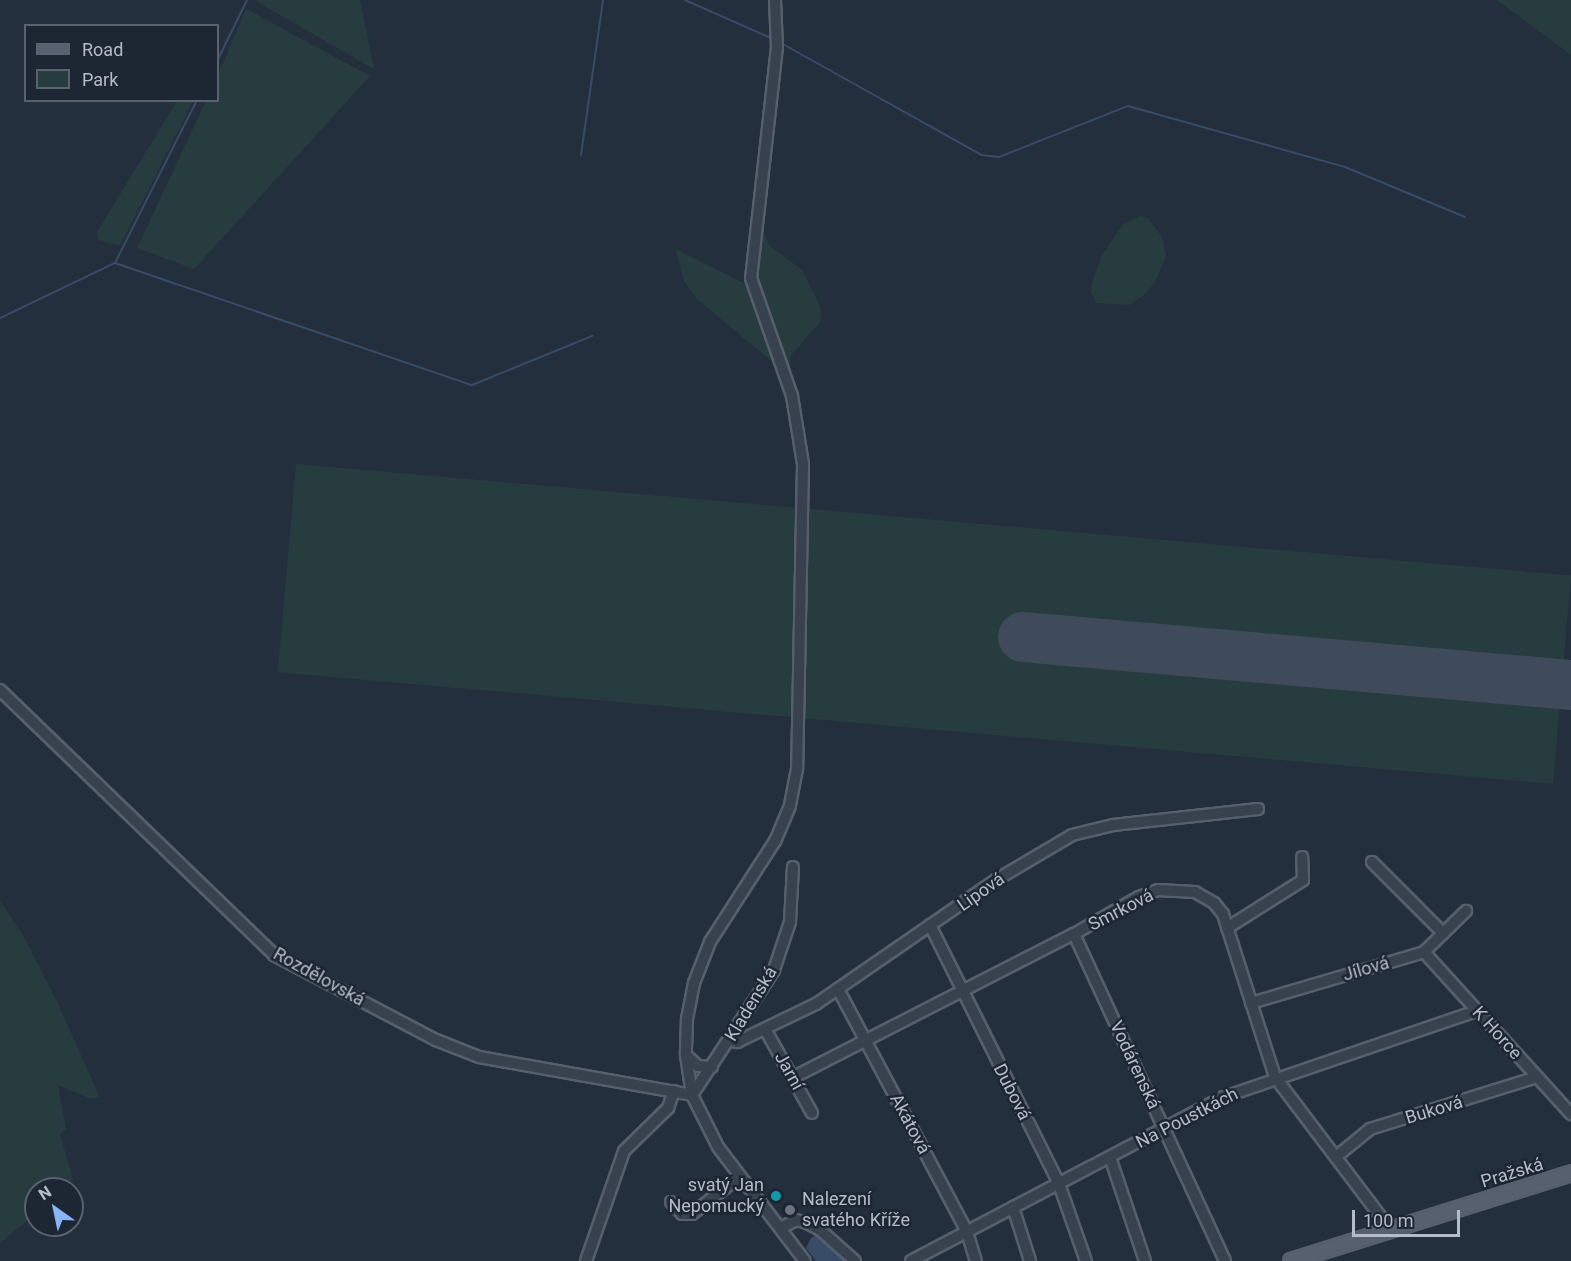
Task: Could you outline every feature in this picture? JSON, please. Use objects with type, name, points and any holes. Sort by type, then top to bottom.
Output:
[{"type":"main road","name":"Pražská","points":[[1292,1261],[1571,1173]]},
{"type":"street","points":[[775,0],[777,47],[752,278],[792,396],[803,464],[797,769],[790,806],[775,841],[706,952],[694,983],[687,1020],[687,1055],[692,1095],[718,1147],[805,1261]]},
{"type":"street","name":"Rozdělovská","points":[[0,690],[274,955],[436,1040],[479,1057],[692,1095]]},
{"type":"street","name":"Lipová","points":[[729,1039],[737,1042],[838,989],[1040,852],[1072,835],[1113,825],[1258,808]]},
{"type":"street","points":[[1227,928],[1303,880],[1302,857]]},
{"type":"street","points":[[1372,862],[1443,933]]},
{"type":"street","name":"Kladenská","points":[[692,1095],[774,970],[790,921],[794,867]]},
{"type":"street","name":"Smrková","points":[[792,1078],[867,1042],[1074,934],[1139,897],[1177,888],[1214,903],[1227,928],[1275,1077],[1390,1229]]},
{"type":"street","name":"Jílová","points":[[1251,1003],[1424,952],[1466,911]]},
{"type":"street","name":"Dubová","points":[[930,926],[1059,1184],[1086,1261]]},
{"type":"street","name":"Vodárenská","points":[[1074,934],[1225,1261]]},
{"type":"street","name":"K Horce","points":[[1424,952],[1571,1114]]},
{"type":"street","name":"Akátová","points":[[838,989],[967,1232],[976,1261]]},
{"type":"street","name":"Na Poustkách","points":[[911,1261],[1224,1097],[1275,1077],[1477,1011]]},
{"type":"street","name":"Jarní","points":[[765,1029],[812,1113]]},
{"type":"street","points":[[687,1055],[698,1066],[712,1067]]},
{"type":"street","name":"Buková","points":[[1337,1156],[1370,1130],[1537,1077]]},
{"type":"street","points":[[586,1261],[624,1151],[668,1108],[674,1091]]},
{"type":"street","points":[[1110,1157],[1145,1261]]},
{"type":"street","points":[[671,1202],[682,1214],[692,1214],[739,1177]]},
{"type":"street","points":[[1013,1208],[1030,1261]]},
{"type":"street","points":[[781,1228],[796,1220],[805,1222],[819,1229],[855,1261]]},
{"type":"green space","points":[[254,0],[360,0],[374,69]]},
{"type":"green space","points":[[1497,0],[1571,0],[1571,55],[1559,46]]},
{"type":"green space","points":[[246,9],[370,76],[194,269],[137,248],[206,102],[219,102],[219,73]]},
{"type":"green space","points":[[176,102],[192,102],[120,246],[98,240],[97,232]]},
{"type":"green space","points":[[1141,216],[1149,219],[1162,237],[1166,256],[1157,278],[1147,293],[1129,305],[1096,303],[1091,292],[1092,282],[1102,255],[1124,223]]},
{"type":"green space","points":[[760,232],[765,234],[769,245],[802,270],[820,306],[821,321],[791,355],[790,370],[758,293]]},
{"type":"green space","points":[[676,249],[747,285],[776,365],[697,299],[684,281]]},
{"type":"green space","points":[[296,464],[1571,576],[1553,784],[278,672]]},
{"type":"green space","points":[[0,901],[23,935],[59,1006],[100,1098],[89,1098],[58,1085],[66,1129],[60,1134],[72,1177],[24,1177],[24,1223],[0,1243]]},
{"type":"water","points":[[817,1235],[845,1261],[816,1261],[806,1248],[811,1238]]},
{"type":"waterway","points":[[219,57],[247,0]]},
{"type":"waterway","points":[[581,155],[603,0]]},
{"type":"waterway","points":[[685,0],[773,39]]},
{"type":"waterway","points":[[781,43],[981,155],[999,157],[1128,106],[1345,167],[1465,217]]},
{"type":"waterway","points":[[0,318],[115,263],[196,102]]},
{"type":"waterway","points":[[115,263],[472,385],[592,336]]},
{"type":"runway","points":[[1023,637],[1571,685]]},
{"type":"place","name":"svatý Jan Nepomucký","points":[[776,1196]]},
{"type":"place","name":"Nalezení svatého Kříže","points":[[790,1210]]}]
